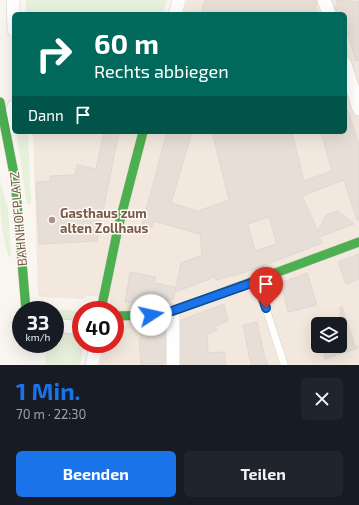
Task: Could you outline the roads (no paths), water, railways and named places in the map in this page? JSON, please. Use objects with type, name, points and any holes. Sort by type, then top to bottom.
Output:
[{"type":"street","points":[[13,0],[13,12]]},
{"type":"street","points":[[176,12],[179,0]]},
{"type":"street","points":[[324,0],[328,12]]},
{"type":"street","points":[[347,70],[359,109]]},
{"type":"street","name":"BAHNHOFPLATZ","points":[[0,102],[8,129],[17,192],[25,301]]},
{"type":"street","name":"BAHNHOFPLATZ","points":[[8,129],[12,114]]},
{"type":"street","points":[[103,301],[118,228],[142,134]]},
{"type":"street","points":[[124,316],[151,315],[172,311],[257,281],[359,242]]},
{"type":"street","points":[[172,311],[172,365]]},
{"type":"street","points":[[92,365],[94,353]]},
{"type":"lane","points":[[257,281],[284,364]]},
{"type":"place","name":"Gasthaus zum alten Zollhaus","points":[[52,220]]}]
